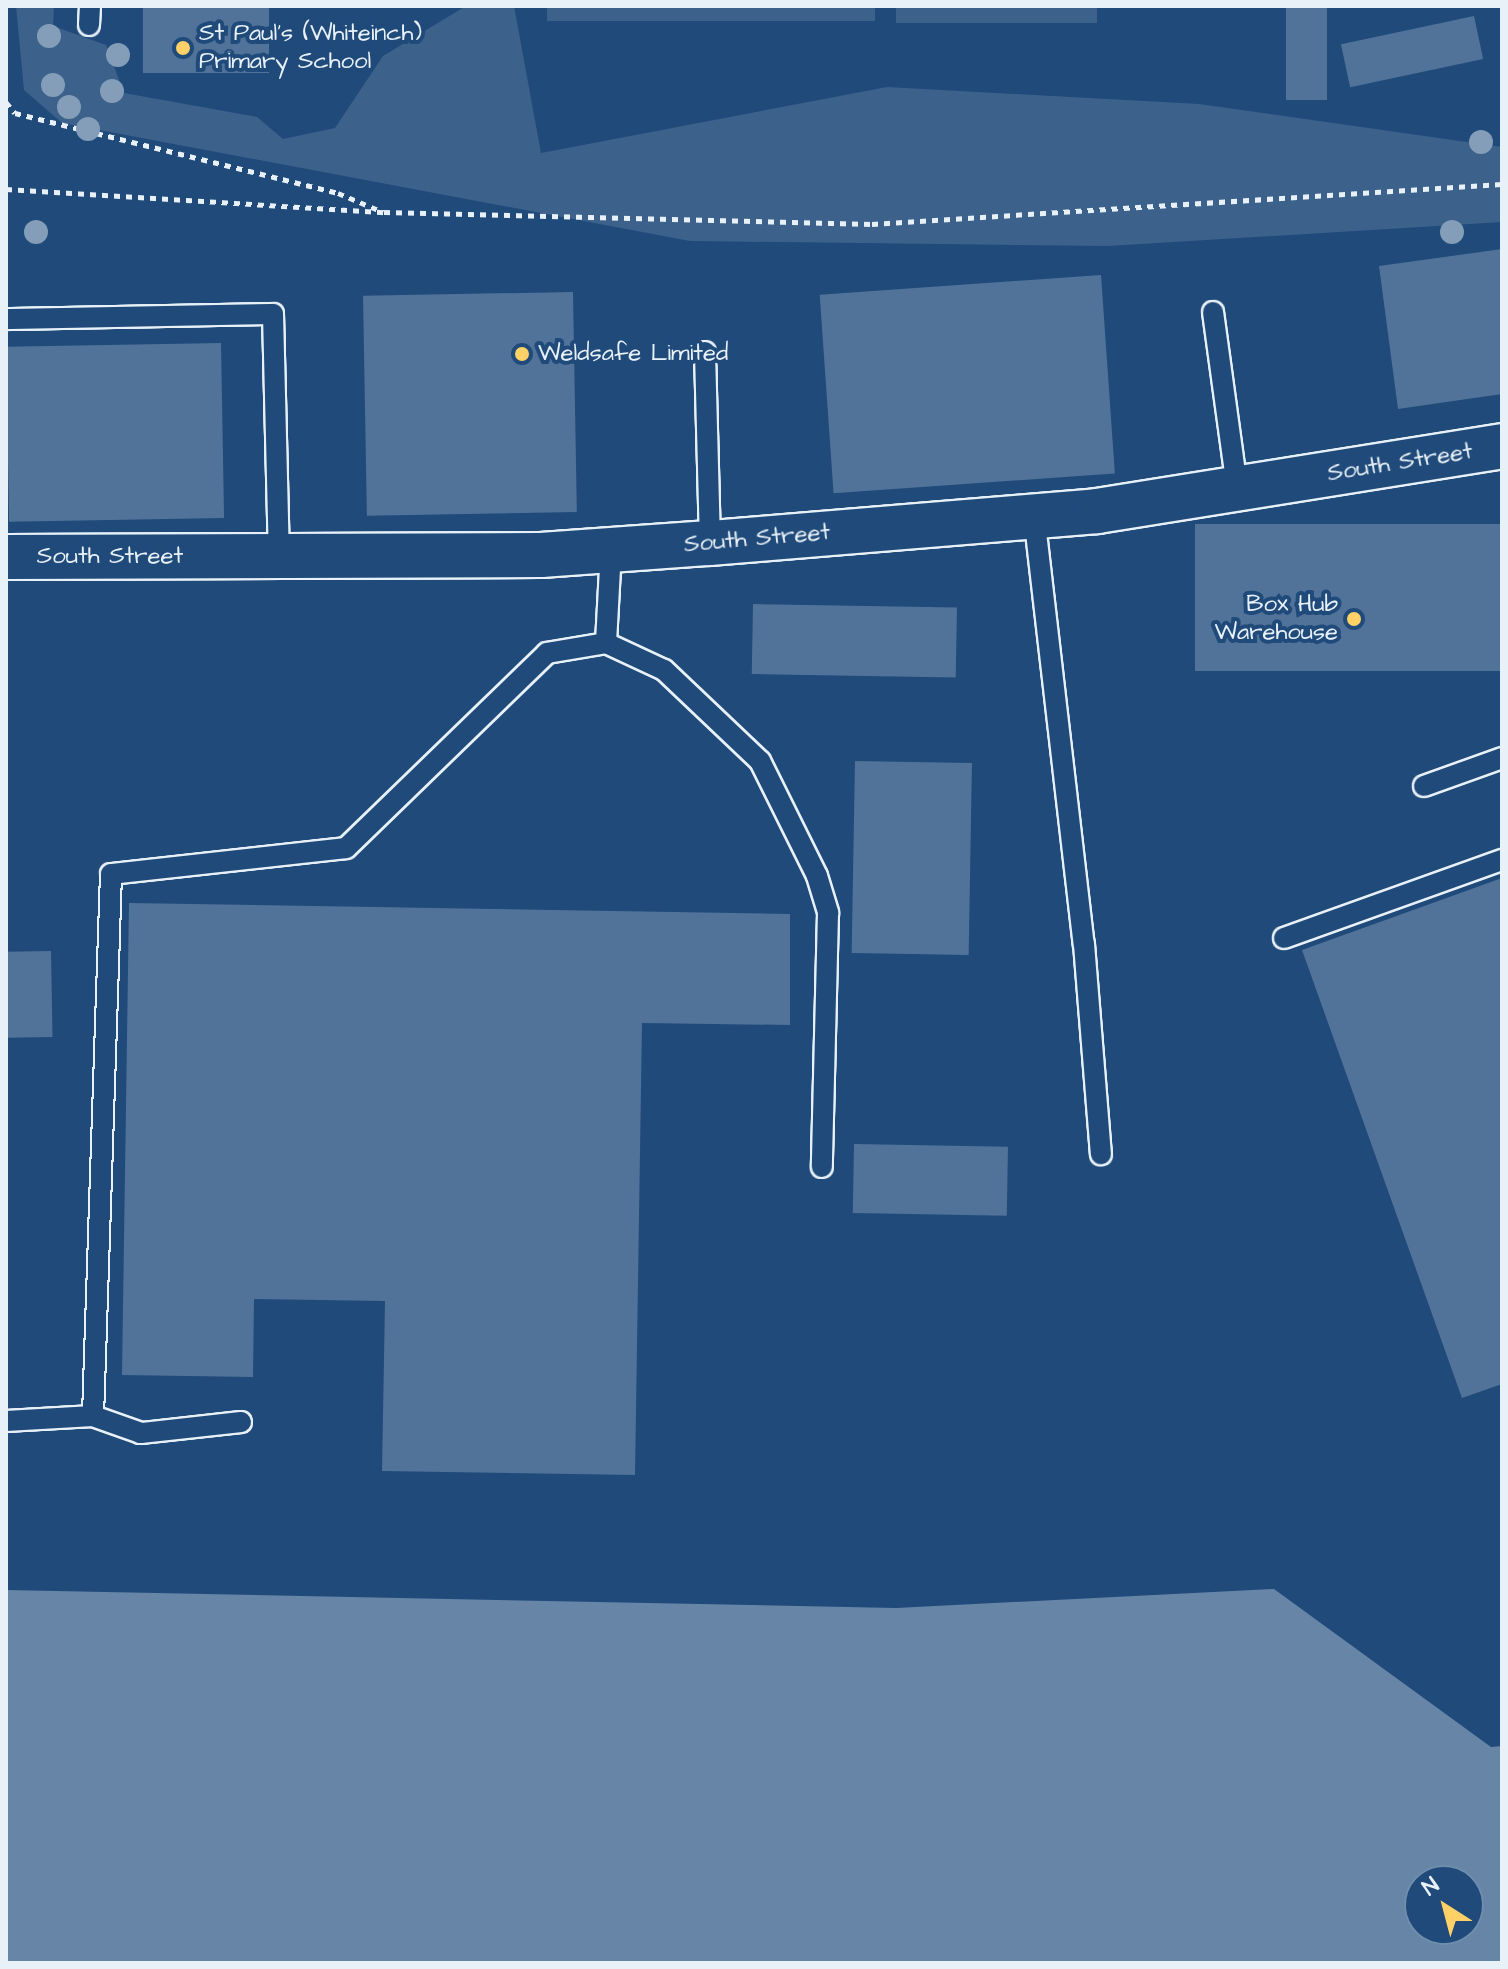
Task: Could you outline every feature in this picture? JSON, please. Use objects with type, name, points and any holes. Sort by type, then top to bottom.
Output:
[{"type":"street","name":"South Street","points":[[6,557],[279,558],[611,550],[710,543],[1097,511],[1502,446]]},
{"type":"lane","points":[[1213,312],[1237,488]]},
{"type":"lane","points":[[6,319],[273,314],[279,558]]},
{"type":"lane","points":[[705,352],[710,543]]},
{"type":"lane","points":[[1034,515],[1084,944],[1101,1154]]},
{"type":"lane","points":[[606,643],[611,550]]},
{"type":"lane","points":[[93,1416],[111,874],[346,848],[547,653],[606,643],[664,670],[760,761],[817,876],[828,913],[822,1167]]},
{"type":"lane","points":[[1424,786],[1502,758]]},
{"type":"lane","points":[[1284,938],[1502,860]]},
{"type":"lane","points":[[6,1421],[93,1416],[141,1433],[241,1422]]},
{"type":"path","points":[[6,102],[15,113],[338,193],[384,212]]},
{"type":"path","points":[[6,189],[384,212],[872,224],[1502,184]]},
{"type":"shaded area","points":[[16,6],[54,6],[53,26],[106,45],[124,93],[257,117],[283,139],[335,128],[383,56],[466,6],[514,6],[541,153],[887,87],[1199,104],[1502,147],[1502,222],[1108,246],[690,241],[62,123],[24,90]]},
{"type":"shaded area","points":[[547,6],[875,6],[875,21],[547,21]]},
{"type":"shaded area","points":[[896,6],[1097,6],[1097,23],[896,23]]},
{"type":"shaded area","points":[[1274,1589],[1491,1747],[1502,1746],[1502,1963],[6,1963],[6,1590],[896,1608]]},
{"type":"building","points":[[143,6],[269,6],[269,73],[143,73]]},
{"type":"building","points":[[1286,6],[1327,6],[1327,100],[1286,100]]},
{"type":"building","points":[[1474,16],[1483,59],[1350,87],[1341,44]]},
{"type":"building","points":[[1502,249],[1502,394],[1398,409],[1379,266]]},
{"type":"building","points":[[1101,275],[1115,474],[834,493],[820,295]]},
{"type":"building","points":[[573,292],[577,512],[367,516],[363,296]]},
{"type":"building","points":[[221,343],[224,518],[9,522],[6,347]]},
{"type":"building","name":"Box Hub Warehouse","points":[[1195,524],[1502,524],[1502,671],[1195,671]]},
{"type":"building","points":[[753,604],[957,608],[956,678],[752,674]]},
{"type":"building","points":[[855,761],[972,763],[969,955],[852,953]]},
{"type":"building","points":[[1502,878],[1502,1384],[1462,1398],[1302,950]]},
{"type":"building","points":[[129,903],[790,914],[790,1025],[642,1023],[635,1475],[382,1471],[385,1301],[254,1299],[253,1377],[122,1375]]},
{"type":"building","points":[[51,951],[53,1037],[8,1038],[6,952]]},
{"type":"building","points":[[854,1144],[1008,1147],[1007,1216],[853,1213]]},
{"type":"place","name":"St Paul's (Whiteinch) Primary School","points":[[183,48]]},
{"type":"place","name":"Weldsafe Limited","points":[[522,354]]},
{"type":"place","name":"Box Hub Warehouse","points":[[1354,619]]}]
